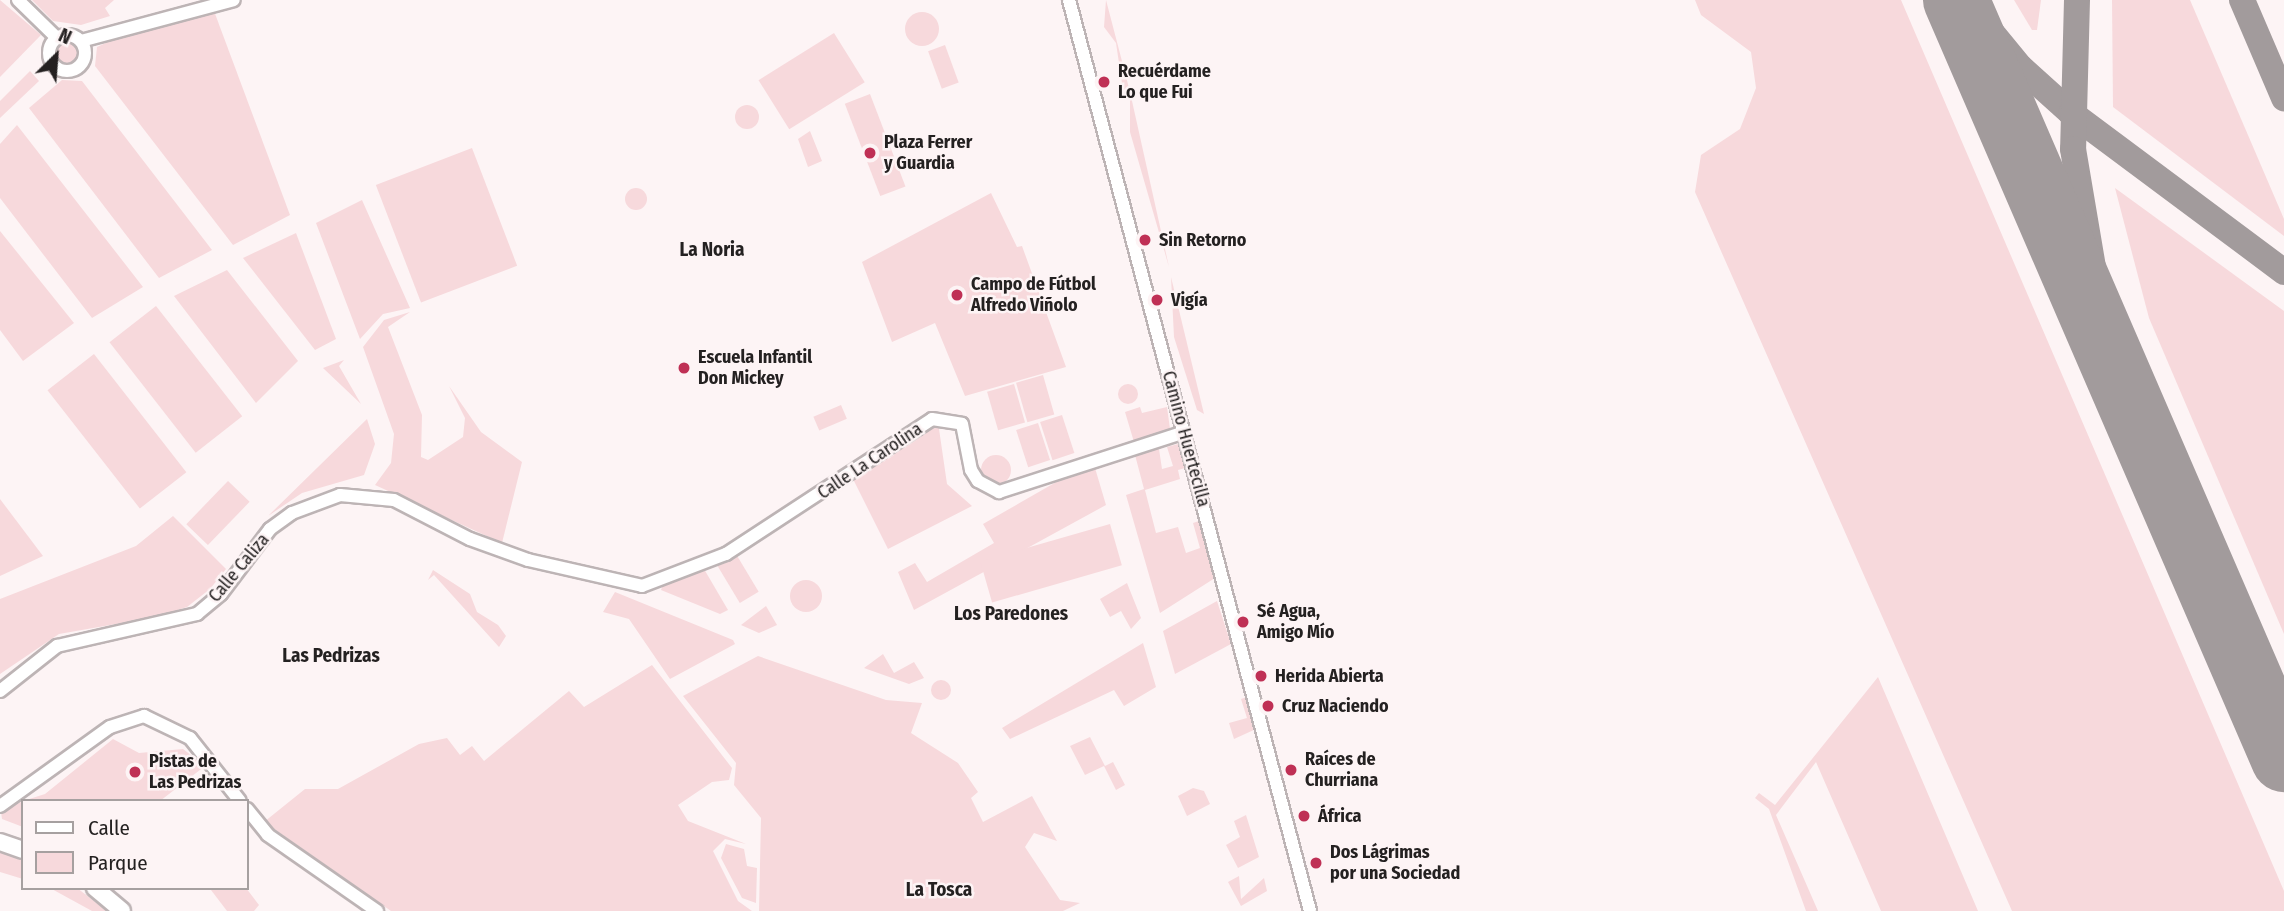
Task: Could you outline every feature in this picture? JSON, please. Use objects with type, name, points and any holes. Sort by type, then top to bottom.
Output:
[{"type":"main road","points":[[0,842],[21,849]]},
{"type":"main road","points":[[97,890],[122,911]]},
{"type":"street","points":[[18,0],[57,38],[81,41],[234,0]]},
{"type":"street","name":"Camino Huertecilla","points":[[1069,0],[1310,911]]},
{"type":"street","points":[[57,38],[50,60],[66,71],[84,60],[81,41]]},
{"type":"street","name":"Calle La Carolina","points":[[642,586],[726,554],[932,419],[962,424],[971,470],[999,492],[1185,432]]},
{"type":"street","name":"Calle Caliza","points":[[0,691],[57,646],[197,614],[221,594],[270,529],[292,513],[340,495],[394,500],[470,540],[602,581],[642,586]]},
{"type":"street","points":[[0,806],[110,727],[144,716],[190,738],[239,799]]},
{"type":"street","points":[[248,810],[268,835],[377,911]]},
{"type":"green space","points":[[0,0],[41,35],[0,77]]},
{"type":"green space","points":[[32,0],[114,0],[105,8],[110,16],[81,25],[53,21]]},
{"type":"green space","points":[[1106,0],[1129,88],[1123,90],[1116,43],[1104,27]]},
{"type":"green space","points":[[1695,0],[1901,0],[2284,891],[2284,911],[2012,911],[1695,192],[1701,155],[1740,129],[1756,88],[1751,52],[1701,15]]},
{"type":"green space","points":[[2014,0],[2041,0],[2037,30],[2032,30]]},
{"type":"green space","points":[[2112,0],[2190,0],[2284,219],[2284,236],[2113,107]]},
{"type":"green space","points":[[214,11],[290,215],[233,245],[95,66],[97,47],[133,30]]},
{"type":"green space","points":[[922,12],[934,17],[939,29],[934,41],[922,46],[910,41],[905,29],[910,17]]},
{"type":"green space","points":[[834,33],[865,82],[789,129],[759,80]]},
{"type":"green space","points":[[68,42],[76,45],[79,53],[76,61],[68,64],[60,61],[57,53],[60,45]]},
{"type":"green space","points":[[945,45],[959,83],[942,89],[928,51]]},
{"type":"green space","points":[[30,71],[39,81],[0,118],[0,101]]},
{"type":"green space","points":[[62,80],[82,81],[212,250],[159,278],[29,108]]},
{"type":"green space","points":[[1130,92],[1169,267],[1130,132]]},
{"type":"green space","name":"Plaza Ferrer y Guardia","points":[[870,94],[905,186],[880,196],[845,104]]},
{"type":"green space","points":[[747,105],[756,108],[759,117],[756,126],[747,129],[738,126],[735,117],[738,108]]},
{"type":"green space","points":[[17,125],[143,287],[92,318],[0,198],[0,144]]},
{"type":"green space","points":[[810,131],[822,161],[808,167],[798,139]]},
{"type":"green space","points":[[472,148],[517,266],[421,303],[376,185]]},
{"type":"green space","points":[[636,188],[644,191],[647,199],[644,207],[636,210],[628,207],[625,199],[628,191]]},
{"type":"green space","points":[[2115,188],[2284,311],[2284,634],[2149,318]]},
{"type":"green space","name":"Campo de Fútbol Alfredo Viñolo","points":[[991,193],[1017,247],[1022,246],[1066,367],[965,396],[935,323],[892,342],[862,262]]},
{"type":"green space","points":[[362,200],[410,308],[383,314],[360,339],[316,223]]},
{"type":"green space","points":[[0,231],[74,323],[23,361],[0,330]]},
{"type":"green space","points":[[296,233],[336,339],[315,350],[243,258]]},
{"type":"green space","points":[[227,270],[298,361],[256,403],[174,296]]},
{"type":"green space","points":[[1171,277],[1204,414],[1197,410],[1174,337]]},
{"type":"green space","points":[[156,306],[242,416],[196,453],[110,342]]},
{"type":"green space","points":[[410,312],[388,327],[422,415],[421,457],[428,460],[463,437],[465,418],[449,386],[481,432],[522,462],[502,543],[375,485],[391,463],[394,434],[363,347],[384,320]]},
{"type":"green space","points":[[94,354],[186,472],[140,509],[48,390]]},
{"type":"green space","points":[[344,360],[339,366],[361,404],[323,368]]},
{"type":"green space","points":[[1043,375],[1054,414],[1027,422],[1016,383]]},
{"type":"green space","points":[[1014,384],[1025,422],[998,430],[987,392]]},
{"type":"green space","points":[[1128,384],[1135,387],[1138,394],[1135,401],[1128,404],[1121,401],[1118,394],[1121,387]]},
{"type":"green space","points":[[841,405],[847,419],[819,431],[813,417]]},
{"type":"green space","points":[[1140,407],[1142,413],[1167,407],[1170,429],[1134,442],[1125,412]]},
{"type":"green space","points":[[1062,415],[1074,453],[1052,460],[1040,422]]},
{"type":"green space","points":[[367,419],[375,444],[364,475],[302,493],[268,516]]},
{"type":"green space","points":[[938,422],[947,484],[972,506],[888,549],[853,479]]},
{"type":"green space","points":[[1038,423],[1050,460],[1028,467],[1016,430]]},
{"type":"green space","points":[[1178,444],[1185,468],[1178,470],[1180,479],[1145,490],[1156,533],[1178,527],[1186,553],[1200,548],[1193,523],[1199,521],[1215,578],[1160,613],[1126,495],[1144,489],[1135,455],[1159,449],[1162,469],[1173,466],[1167,447]]},
{"type":"green space","points":[[996,455],[1007,459],[1011,470],[1007,481],[996,485],[985,481],[981,470],[985,459]]},
{"type":"green space","points":[[1095,468],[1106,505],[914,610],[898,572],[915,563],[927,582],[994,543],[983,524],[1065,477]]},
{"type":"green space","points":[[228,481],[250,502],[208,545],[186,524]]},
{"type":"green space","points":[[0,499],[43,556],[0,576]]},
{"type":"green space","points":[[173,516],[226,569],[210,589],[187,607],[156,617],[59,634],[0,674],[0,599],[136,546]]},
{"type":"green space","points":[[1110,524],[1122,565],[992,603],[980,561]]},
{"type":"green space","points":[[736,554],[759,592],[740,603],[717,565]]},
{"type":"green space","points":[[704,569],[728,610],[720,614],[661,590],[664,582]]},
{"type":"green space","points":[[433,570],[470,594],[477,612],[498,625],[506,636],[499,647],[434,575],[428,580]]},
{"type":"green space","points":[[806,580],[817,585],[822,596],[817,607],[806,612],[795,607],[790,596],[795,585]]},
{"type":"green space","points":[[1127,583],[1141,618],[1131,629],[1121,611],[1110,617],[1100,599]]},
{"type":"green space","points":[[615,592],[733,640],[735,644],[670,679],[629,619],[603,612]]},
{"type":"green space","points":[[1217,601],[1231,644],[1175,674],[1163,631]]},
{"type":"green space","points":[[766,606],[777,625],[759,633],[741,625]]},
{"type":"green space","points":[[1143,643],[1156,687],[1124,706],[1114,690],[1010,739],[1002,728]]},
{"type":"green space","points":[[883,654],[894,673],[914,662],[924,678],[909,684],[864,668]]},
{"type":"green space","points":[[758,656],[886,700],[922,703],[911,733],[958,763],[978,792],[971,798],[983,822],[1032,796],[1057,841],[1034,833],[1025,847],[1060,900],[1080,903],[1063,911],[759,911],[761,818],[734,785],[736,763],[683,696]]},
{"type":"green space","points":[[652,665],[732,768],[729,780],[712,782],[678,805],[688,821],[746,844],[725,839],[713,851],[738,901],[752,911],[391,911],[264,822],[305,789],[338,789],[419,744],[447,738],[460,755],[472,746],[484,761],[569,691],[584,707]]},
{"type":"green space","points":[[1878,677],[1978,911],[1881,911],[1816,762],[1776,815],[1818,911],[1806,911],[1769,809],[1755,798],[1759,793],[1775,805]]},
{"type":"green space","points":[[941,680],[948,683],[951,690],[948,697],[941,700],[934,697],[931,690],[934,683]]},
{"type":"green space","points":[[1247,697],[1256,729],[1234,739],[1229,723],[1247,718],[1241,699]]},
{"type":"green space","points":[[1090,737],[1105,766],[1113,762],[1125,785],[1116,790],[1104,766],[1085,775],[1070,746]]},
{"type":"green space","name":"Pistas de Las Pedrizas","points":[[113,739],[139,753],[183,749],[205,766],[163,799],[29,799],[45,794]]},
{"type":"green space","points":[[1193,788],[1204,791],[1210,804],[1187,816],[1178,796]]},
{"type":"green space","points":[[21,802],[21,826],[2,819],[1,812]]},
{"type":"green space","points":[[1246,815],[1259,857],[1238,868],[1226,845],[1240,837],[1234,821]]},
{"type":"green space","points":[[726,844],[744,849],[747,866],[757,868],[756,903],[742,898],[721,858]]},
{"type":"green space","points":[[0,851],[21,858],[21,878],[0,872]]},
{"type":"green space","points":[[1239,876],[1241,899],[1264,878],[1267,891],[1241,906],[1228,882]]},
{"type":"green space","points":[[54,890],[80,890],[107,911],[92,911]]},
{"type":"green space","points":[[211,890],[248,890],[259,905],[254,911],[227,911]]},
{"type":"taxiway","points":[[1965,0],[2020,67],[2071,113],[2284,272]]},
{"type":"taxiway","points":[[2077,0],[2073,149],[2107,349]]},
{"type":"taxiway","points":[[2242,0],[2284,98]]},
{"type":"runway","points":[[1956,0],[2284,759]]},
{"type":"place","name":"Recuérdame Lo que Fui","points":[[1104,82]]},
{"type":"place","name":"Plaza Ferrer y Guardia","points":[[870,153]]},
{"type":"place","name":"Sin Retorno","points":[[1145,240]]},
{"type":"place","name":"Campo de Fútbol Alfredo Viñolo","points":[[957,295]]},
{"type":"place","name":"Vigía","points":[[1157,300]]},
{"type":"place","name":"Escuela Infantil Don Mickey","points":[[684,368]]},
{"type":"place","name":"Sé Agua, Amigo Mío","points":[[1243,622]]},
{"type":"place","name":"Herida Abierta","points":[[1261,676]]},
{"type":"place","name":"Cruz Naciendo","points":[[1268,706]]},
{"type":"place","name":"Raíces de Churriana","points":[[1291,770]]},
{"type":"place","name":"Pistas de Las Pedrizas","points":[[135,772]]},
{"type":"place","name":"África","points":[[1304,816]]},
{"type":"place","name":"Dos Lágrimas por una Sociedad","points":[[1316,863]]},
{"type":"district","name":"La Noria","points":[[712,250]]},
{"type":"district","name":"Los Paredones","points":[[1011,614]]},
{"type":"district","name":"Las Pedrizas","points":[[331,656]]},
{"type":"district","name":"La Tosca","points":[[939,890]]}]
